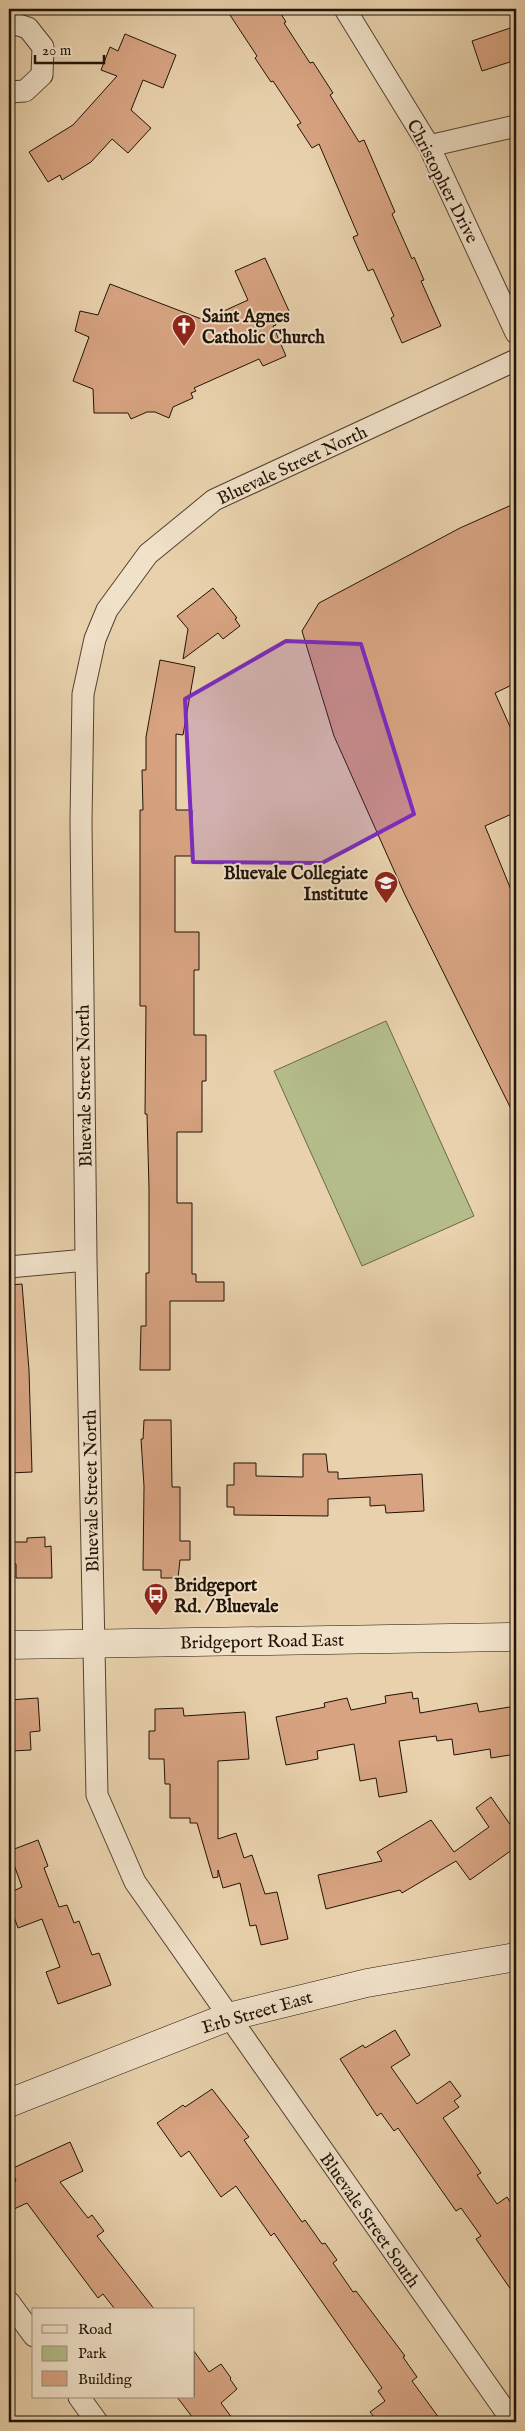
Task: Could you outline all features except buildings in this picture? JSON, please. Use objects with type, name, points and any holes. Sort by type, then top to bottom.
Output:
[{"type":"main road","name":"Bridgeport Road East","points":[[9,1645],[516,1637]]},
{"type":"main road","name":"Erb Street East","points":[[9,2103],[228,2017],[367,1983],[516,1957]]},
{"type":"street","name":"Christopher Drive","points":[[345,9],[429,146],[516,333]]},
{"type":"street","points":[[9,22],[28,28],[43,46],[42,75],[25,91],[9,92]]},
{"type":"street","points":[[429,146],[516,126]]},
{"type":"street","name":"Bluevale Street North","points":[[228,2017],[135,1882],[97,1795],[86,1260],[81,831],[83,694],[95,639],[107,610],[148,554],[214,500],[516,360]]},
{"type":"street","points":[[9,1267],[86,1260]]},
{"type":"street","name":"Bluevale Street South","points":[[228,2017],[513,2422]]},
{"type":"street","points":[[9,2302],[32,2333]]},
{"type":"street","points":[[79,2398],[97,2422]]},
{"type":"highlighted area","points":[[286,641],[361,644],[414,814],[322,863],[193,862],[185,699]]},
{"type":"green space","points":[[386,1021],[474,1216],[362,1266],[274,1071]]},
{"type":"place","name":"Saint Agnes Catholic Church","points":[[184,347]]},
{"type":"place","name":"Bluevale Collegiate Institute","points":[[386,904]]},
{"type":"place","name":"Bridgeport Rd. / Bluevale","points":[[156,1616]]}]
